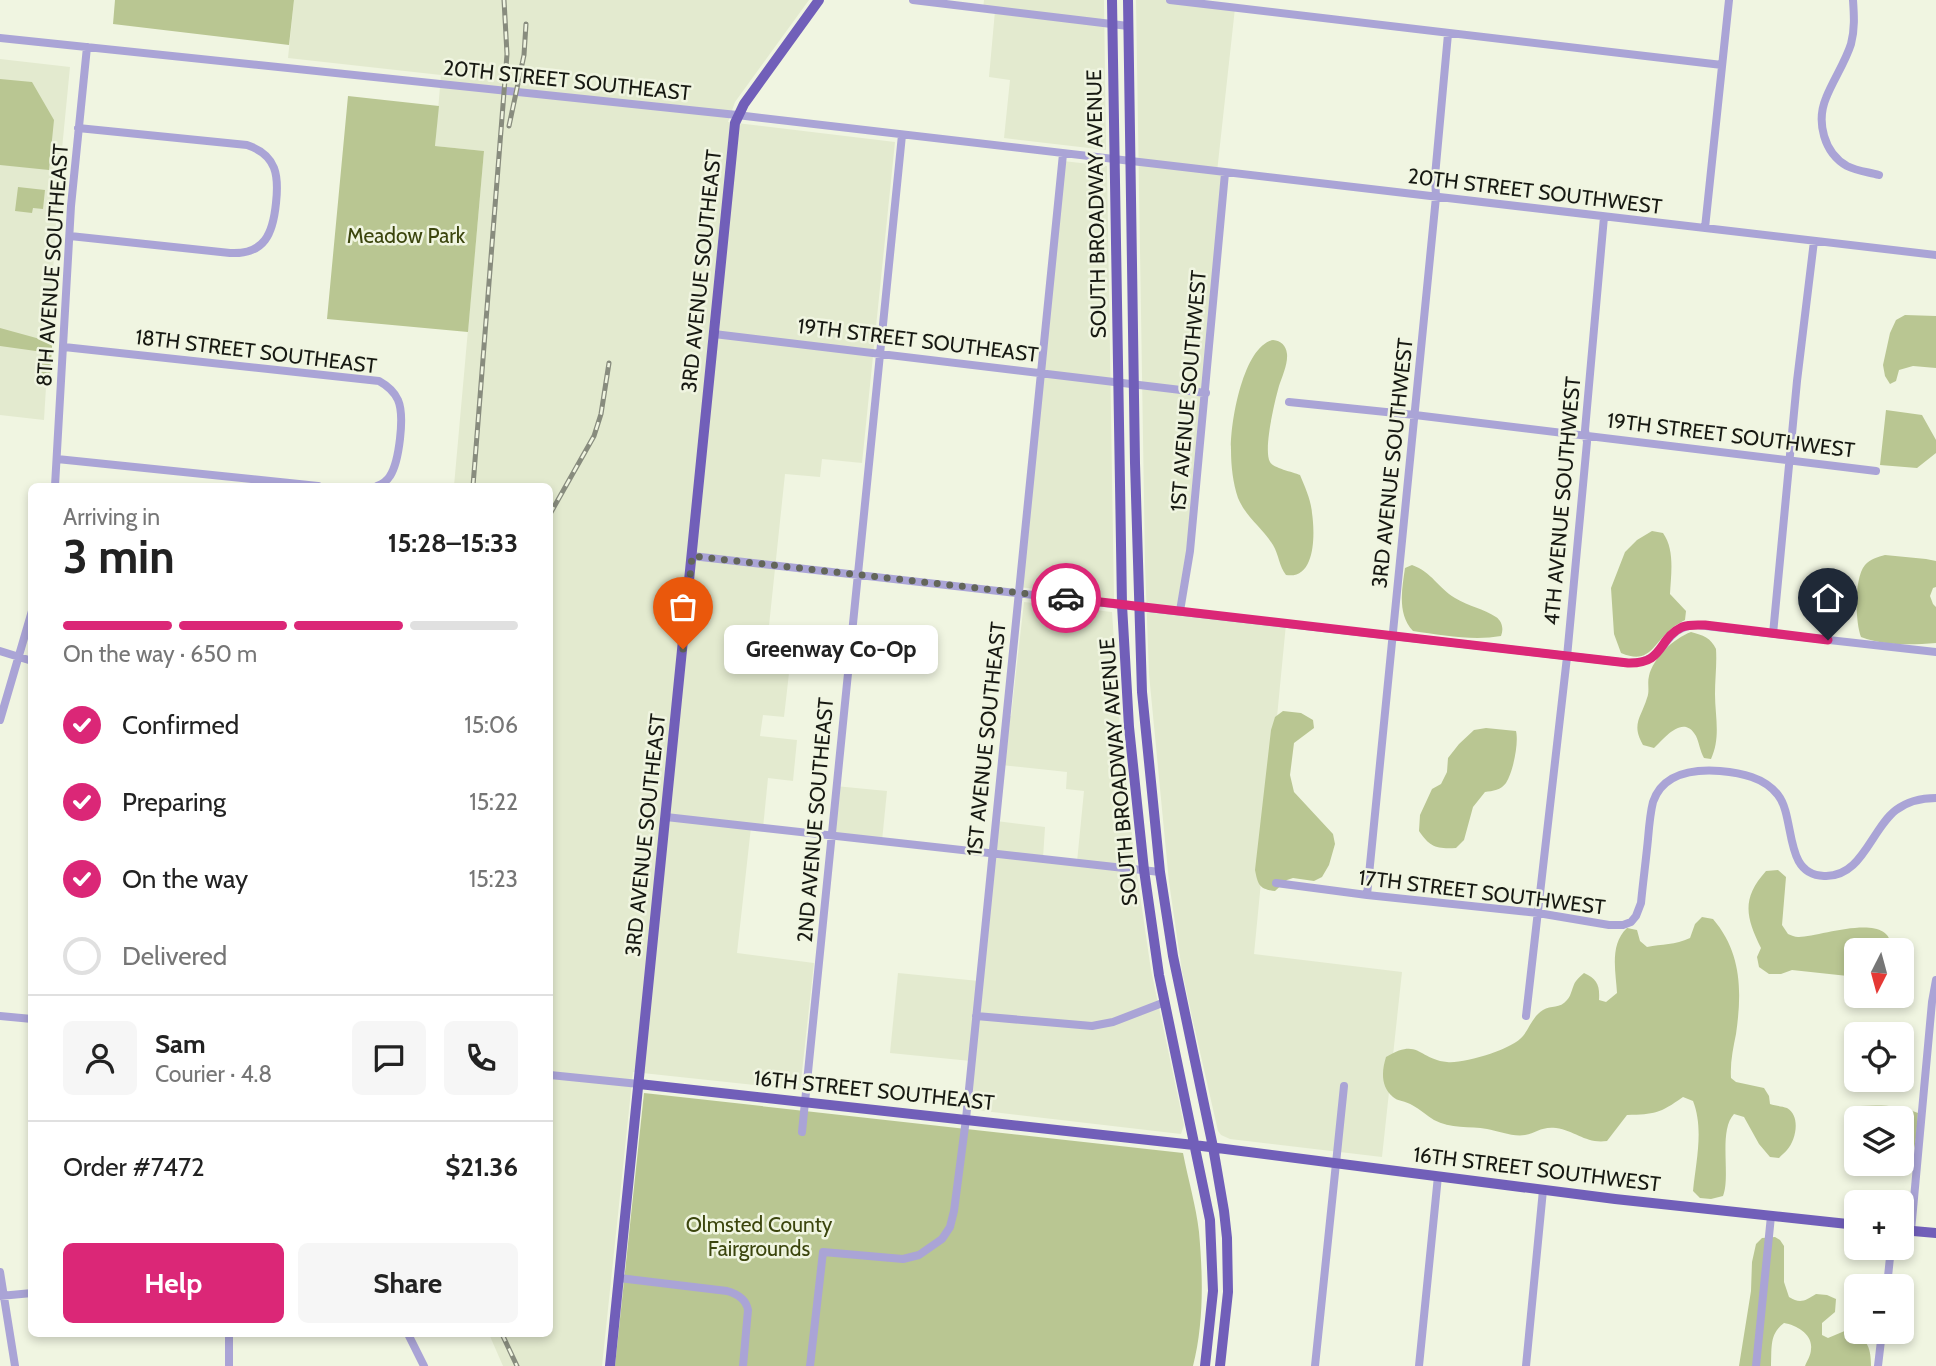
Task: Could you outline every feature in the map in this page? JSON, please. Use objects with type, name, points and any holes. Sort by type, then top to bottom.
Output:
[{"type":"main road","name":"3RD AVENUE SOUTHEAST","points":[[610,1366],[734,129],[737,116],[819,0]]},
{"type":"main road","name":"SOUTH BROADWAY AVENUE","points":[[1112,0],[1118,381],[1130,606],[1160,872],[1176,975],[1224,1211],[1228,1270],[1227,1316],[1220,1366]]},
{"type":"main road","name":"SOUTH BROADWAY AVENUE","points":[[1128,0],[1133,383],[1129,727],[1154,942],[1208,1205],[1212,1252],[1212,1315],[1205,1366]]},
{"type":"main road","name":"16TH STREET SOUTHEAST","points":[[639,1084],[1213,1147]]},
{"type":"main road","name":"16TH STREET SOUTHWEST","points":[[1213,1147],[1543,1190],[1844,1224]]},
{"type":"main road","points":[[1914,1231],[1936,1233]]},
{"type":"street","points":[[914,0],[1128,26]]},
{"type":"street","points":[[1170,0],[1722,65]]},
{"type":"street","points":[[1705,228],[1729,0]]},
{"type":"street","points":[[1853,0],[1852,41],[1824,104],[1822,130],[1829,148],[1843,163],[1857,170],[1879,174]]},
{"type":"street","name":"3RD AVENUE SOUTHWEST","points":[[1367,895],[1436,197],[1435,176],[1448,34]]},
{"type":"street","name":"20TH STREET SOUTHEAST","points":[[0,38],[737,116],[1130,161]]},
{"type":"street","name":"8TH AVENUE SOUTHEAST","points":[[55,483],[70,236],[87,47]]},
{"type":"street","points":[[70,236],[240,254],[254,249],[267,238],[274,222],[278,183],[270,160],[255,147],[78,128]]},
{"type":"street","name":"2ND AVENUE SOUTHEAST","points":[[802,1132],[902,135]]},
{"type":"street","name":"1ST AVENUE SOUTHEAST","points":[[810,1366],[823,1252],[902,1259],[919,1255],[942,1238],[950,1227],[954,1211],[966,1119],[1063,154]]},
{"type":"street","name":"20TH STREET SOUTHWEST","points":[[1130,161],[1936,255]]},
{"type":"street","name":"1ST AVENUE SOUTHWEST","points":[[1180,611],[1190,551],[1225,173]]},
{"type":"street","name":"4TH AVENUE SOUTHWEST","points":[[1524,1015],[1567,657],[1604,217]]},
{"type":"street","points":[[1773,634],[1797,381],[1814,241]]},
{"type":"street","name":"19TH STREET SOUTHEAST","points":[[714,334],[1133,383]]},
{"type":"street","name":"18TH STREET SOUTHEAST","points":[[64,347],[379,381],[390,388],[399,403],[401,417],[394,469],[382,483]]},
{"type":"street","points":[[1133,383],[1206,393]]},
{"type":"street","name":"19TH STREET SOUTHWEST","points":[[1289,402],[1876,471]]},
{"type":"street","points":[[57,459],[289,483]]},
{"type":"street","points":[[692,556],[1628,663],[1646,662],[1656,656],[1677,631],[1689,625],[1936,652]]},
{"type":"street","points":[[0,720],[28,625]]},
{"type":"street","points":[[0,652],[28,660]]},
{"type":"street","name":"17TH STREET SOUTHWEST","points":[[1276,883],[1623,925],[1636,916],[1641,903],[1654,801],[1663,785],[1675,776],[1700,770],[1739,774],[1769,786],[1784,805],[1793,848],[1800,864],[1808,872],[1822,876],[1836,875],[1850,867],[1896,810],[1910,802],[1936,798]]},
{"type":"street","points":[[666,817],[1160,872]]},
{"type":"street","points":[[1912,1190],[1931,1066],[1932,1002],[1936,981]]},
{"type":"street","points":[[976,1016],[1092,1027],[1113,1023],[1165,1002]]},
{"type":"street","points":[[0,1016],[28,1019]]},
{"type":"street","name":"16TH STREET SOUTHEAST","points":[[553,1074],[639,1084]]},
{"type":"street","points":[[1315,1366],[1344,1086]]},
{"type":"street","points":[[1419,1366],[1438,1176]]},
{"type":"street","points":[[1526,1366],[1543,1190]]},
{"type":"street","points":[[1756,1366],[1771,1216]]},
{"type":"street","points":[[0,1272],[15,1366]]},
{"type":"street","points":[[619,1278],[727,1291],[739,1295],[747,1305],[748,1317],[743,1366]]},
{"type":"street","points":[[2,1295],[28,1293]]},
{"type":"street","points":[[229,1337],[229,1366]]},
{"type":"street","points":[[410,1337],[424,1366]]},
{"type":"street","points":[[1878,1366],[1881,1344]]},
{"type":"shaded area","points":[[294,0],[809,0],[735,102],[728,122],[895,142],[862,463],[822,459],[820,477],[785,474],[768,635],[793,638],[784,717],[763,715],[760,736],[797,740],[793,781],[768,778],[763,828],[751,827],[737,953],[814,963],[800,1090],[633,1072],[602,1366],[503,1366],[490,1337],[553,1337],[553,483],[454,483],[484,151],[435,146],[441,75],[288,58]]},
{"type":"shaded area","points":[[984,0],[1104,0],[1106,150],[1004,138],[1010,80],[989,77],[995,11],[983,9]]},
{"type":"shaded area","points":[[1136,0],[1178,0],[1235,8],[1217,172],[1225,173],[1206,393],[1180,611],[1286,624],[1254,954],[1402,972],[1382,1157],[1230,1139],[1221,1135],[1182,971],[1169,882],[1149,674]]},
{"type":"shaded area","points":[[0,59],[70,67],[58,190],[44,420],[0,415]]},
{"type":"shaded area","points":[[1063,161],[1107,166],[1114,599],[1019,587]]},
{"type":"shaded area","points":[[1024,602],[1112,612],[1120,728],[1135,861],[1151,970],[1184,1125],[1181,1134],[967,1109],[971,1061],[890,1053],[898,973],[979,981],[996,821],[1045,827],[1043,858],[1077,862],[1084,791],[1066,789],[1067,772],[1001,765],[1006,716],[1011,716]]},
{"type":"shaded area","points":[[835,786],[887,791],[882,841],[830,836]]},
{"type":"green space","points":[[115,0],[294,0],[289,45],[113,24]]},
{"type":"green space","points":[[0,79],[32,82],[54,120],[49,170],[0,165]]},
{"type":"green space","name":"Meadow Park","points":[[348,96],[439,106],[435,146],[484,151],[468,332],[327,319]]},
{"type":"green space","points":[[18,187],[45,190],[43,209],[33,208],[32,213],[15,211]]},
{"type":"green space","points":[[1905,315],[1936,316],[1936,368],[1913,366],[1899,370],[1896,381],[1890,384],[1883,365],[1890,333],[1896,320]]},
{"type":"green space","points":[[0,328],[40,339],[43,332],[53,332],[50,378],[44,378],[41,373],[43,352],[0,346]]},
{"type":"green space","points":[[1273,340],[1281,342],[1287,358],[1273,413],[1268,456],[1275,466],[1300,475],[1309,498],[1313,522],[1313,543],[1308,563],[1296,575],[1286,575],[1273,545],[1242,505],[1236,492],[1232,468],[1231,438],[1240,388],[1254,356],[1263,345]]},
{"type":"green space","points":[[1886,410],[1922,415],[1936,440],[1936,453],[1917,468],[1880,465]]},
{"type":"green space","points":[[1652,531],[1663,533],[1667,540],[1671,562],[1670,594],[1686,611],[1685,620],[1665,635],[1650,652],[1638,657],[1621,653],[1614,634],[1611,588],[1625,552],[1637,540]]},
{"type":"green space","points":[[1885,555],[1936,561],[1936,587],[1930,596],[1936,607],[1936,643],[1889,643],[1861,637],[1857,589],[1861,571],[1874,558]]},
{"type":"green space","points":[[1412,565],[1425,572],[1455,598],[1496,617],[1502,625],[1501,636],[1468,638],[1413,631],[1405,617],[1402,601],[1405,568]]},
{"type":"green space","points":[[1691,632],[1712,642],[1716,649],[1717,735],[1711,759],[1704,758],[1696,736],[1685,727],[1668,734],[1654,748],[1643,745],[1637,726],[1648,695],[1649,676],[1655,662],[1671,644]]},
{"type":"green space","points":[[1283,711],[1301,713],[1313,720],[1314,728],[1294,743],[1290,775],[1294,792],[1333,834],[1335,844],[1329,865],[1322,877],[1314,881],[1293,878],[1275,891],[1260,885],[1255,870],[1271,730],[1275,717]]},
{"type":"green space","points":[[1486,728],[1516,731],[1516,750],[1509,778],[1502,787],[1485,792],[1473,807],[1464,840],[1456,848],[1434,846],[1419,831],[1420,815],[1432,789],[1441,784],[1447,772],[1448,758],[1474,730]]},
{"type":"green space","points":[[1778,870],[1786,877],[1782,925],[1788,934],[1798,937],[1868,928],[1881,930],[1889,938],[1844,938],[1844,976],[1792,970],[1769,974],[1759,967],[1757,957],[1761,948],[1748,908],[1753,890],[1766,871]]},
{"type":"green space","points":[[1702,917],[1713,919],[1723,932],[1735,959],[1738,974],[1739,1003],[1731,1078],[1736,1082],[1764,1088],[1770,1104],[1787,1108],[1796,1122],[1795,1134],[1787,1150],[1779,1158],[1770,1157],[1759,1144],[1744,1117],[1734,1114],[1727,1131],[1723,1196],[1700,1198],[1693,1191],[1698,1123],[1693,1101],[1683,1097],[1656,1112],[1627,1115],[1607,1141],[1600,1141],[1556,1128],[1511,1135],[1487,1129],[1447,1125],[1395,1098],[1386,1088],[1383,1072],[1386,1057],[1397,1051],[1412,1049],[1437,1060],[1455,1062],[1476,1058],[1509,1046],[1523,1036],[1540,1012],[1564,1003],[1576,981],[1584,973],[1597,983],[1599,1000],[1606,1002],[1617,993],[1616,950],[1621,935],[1627,928],[1637,930],[1640,941],[1647,947],[1668,944],[1690,938],[1695,924]]},
{"type":"green space","name":"Olmsted County Fairgrounds","points":[[644,1093],[1183,1153],[1198,1222],[1201,1265],[1201,1316],[1193,1366],[615,1366]]},
{"type":"green space","points":[[1914,1112],[1918,1113],[1914,1150]]},
{"type":"green space","points":[[1775,1237],[1784,1246],[1784,1282],[1789,1297],[1802,1301],[1816,1294],[1836,1299],[1835,1312],[1822,1323],[1822,1335],[1828,1338],[1844,1331],[1844,1344],[1866,1344],[1871,1366],[1805,1366],[1811,1351],[1809,1339],[1799,1328],[1784,1323],[1774,1337],[1771,1366],[1739,1366],[1751,1291],[1752,1262],[1756,1244],[1762,1238]]},
{"type":"railway","points":[[473,483],[507,54],[504,0]]},
{"type":"railway","points":[[509,126],[524,55],[526,24]]},
{"type":"railway","points":[[553,509],[594,436],[601,414],[609,363]]},
{"type":"railway","points":[[503,1337],[517,1366]]},
{"type":"way so far","points":[[683,649],[692,556],[1066,598]]},
{"type":"place","name":"Greenway Co-Op","points":[[683,649]]},
{"type":"route","points":[[1066,598],[1628,663],[1650,660],[1671,636],[1689,625],[1828,640]]}]
